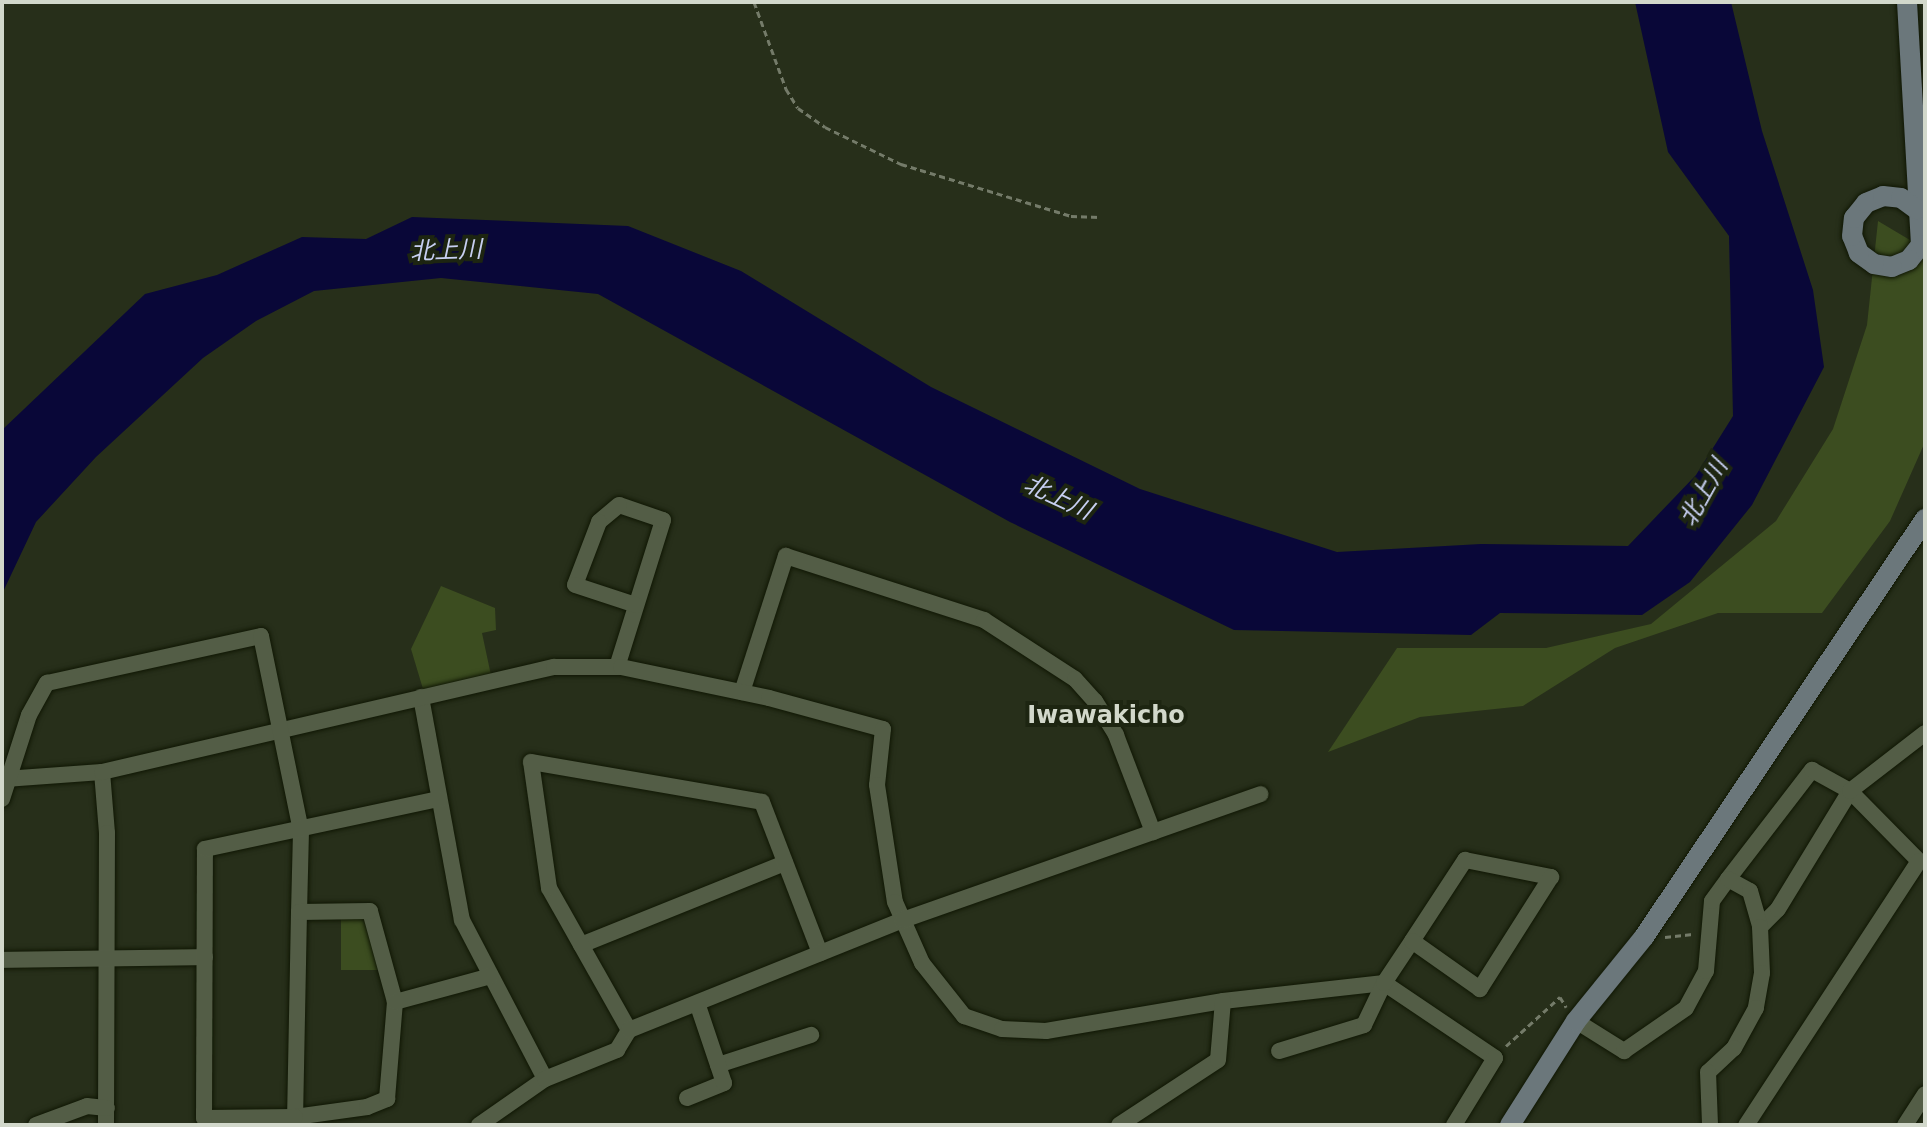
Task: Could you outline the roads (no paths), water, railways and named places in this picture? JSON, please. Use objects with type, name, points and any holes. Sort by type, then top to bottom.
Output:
[{"type":"street","points":[[1907,2],[1916,209]]},
{"type":"street","points":[[617,667],[663,520],[619,505],[599,522],[575,585],[636,605]]},
{"type":"street","points":[[1510,1125],[1576,1021],[1644,937],[1925,519]]},
{"type":"street","points":[[742,692],[786,556],[984,620],[1075,679],[1095,701],[1116,735],[1153,832]]},
{"type":"street","points":[[2,799],[5,779],[47,683],[261,636],[301,831],[295,1117]]},
{"type":"street","points":[[5,779],[102,772],[279,733],[421,697],[487,686],[554,667],[617,667],[742,692],[883,729],[877,785],[885,857],[903,920],[922,963],[964,1016],[1002,1029],[1046,1031],[1223,1001],[1384,983],[1495,1058],[1454,1125]]},
{"type":"street","points":[[421,697],[462,920],[545,1079]]},
{"type":"street","points":[[1760,927],[1778,909],[1850,791],[1925,733]]},
{"type":"street","points":[[629,1030],[549,888],[531,762],[762,802],[820,953]]},
{"type":"street","points":[[1576,1021],[1624,1051],[1686,1008],[1706,971],[1712,901],[1728,879],[1812,770],[1850,791],[1919,861],[1746,1125]]},
{"type":"street","points":[[102,772],[106,1125]]},
{"type":"street","points":[[479,1125],[545,1079],[617,1050],[629,1030],[903,920],[1260,794]]},
{"type":"street","points":[[299,912],[370,911],[395,1002],[387,1099],[367,1107],[295,1117],[204,1118],[205,849],[301,831],[439,799]]},
{"type":"street","points":[[1279,1051],[1364,1025],[1384,983],[1465,860],[1551,877],[1480,989],[1412,941]]},
{"type":"street","points":[[581,945],[785,863]]},
{"type":"street","points":[[1710,1125],[1708,1072],[1734,1048],[1756,1008],[1762,973],[1760,927],[1750,891],[1728,879]]},
{"type":"street","points":[[2,960],[205,957]]},
{"type":"street","points":[[395,1002],[491,976]]},
{"type":"street","points":[[1119,1125],[1218,1060],[1223,1001]]},
{"type":"street","points":[[687,1098],[724,1083],[697,1003]]},
{"type":"street","points":[[718,1065],[811,1035]]},
{"type":"street","points":[[1905,1125],[1925,1094]]},
{"type":"street","points":[[36,1125],[87,1106],[107,1108]]},
{"type":"water","name":"北上川","points":[[1635,2],[1731,2],[1762,131],[1813,290],[1824,367],[1752,505],[1690,582],[1642,615],[1500,613],[1471,635],[1234,630],[1010,522],[598,294],[441,278],[314,291],[256,321],[203,358],[96,457],[36,522],[2,594],[2,430],[145,294],[217,275],[302,237],[366,239],[412,217],[628,226],[741,271],[931,387],[1140,489],[1337,552],[1481,544],[1628,546],[1696,475],[1733,416],[1729,236],[1668,152]]},
{"type":"district","name":"Iwawakicho","points":[[1106,716]]}]
